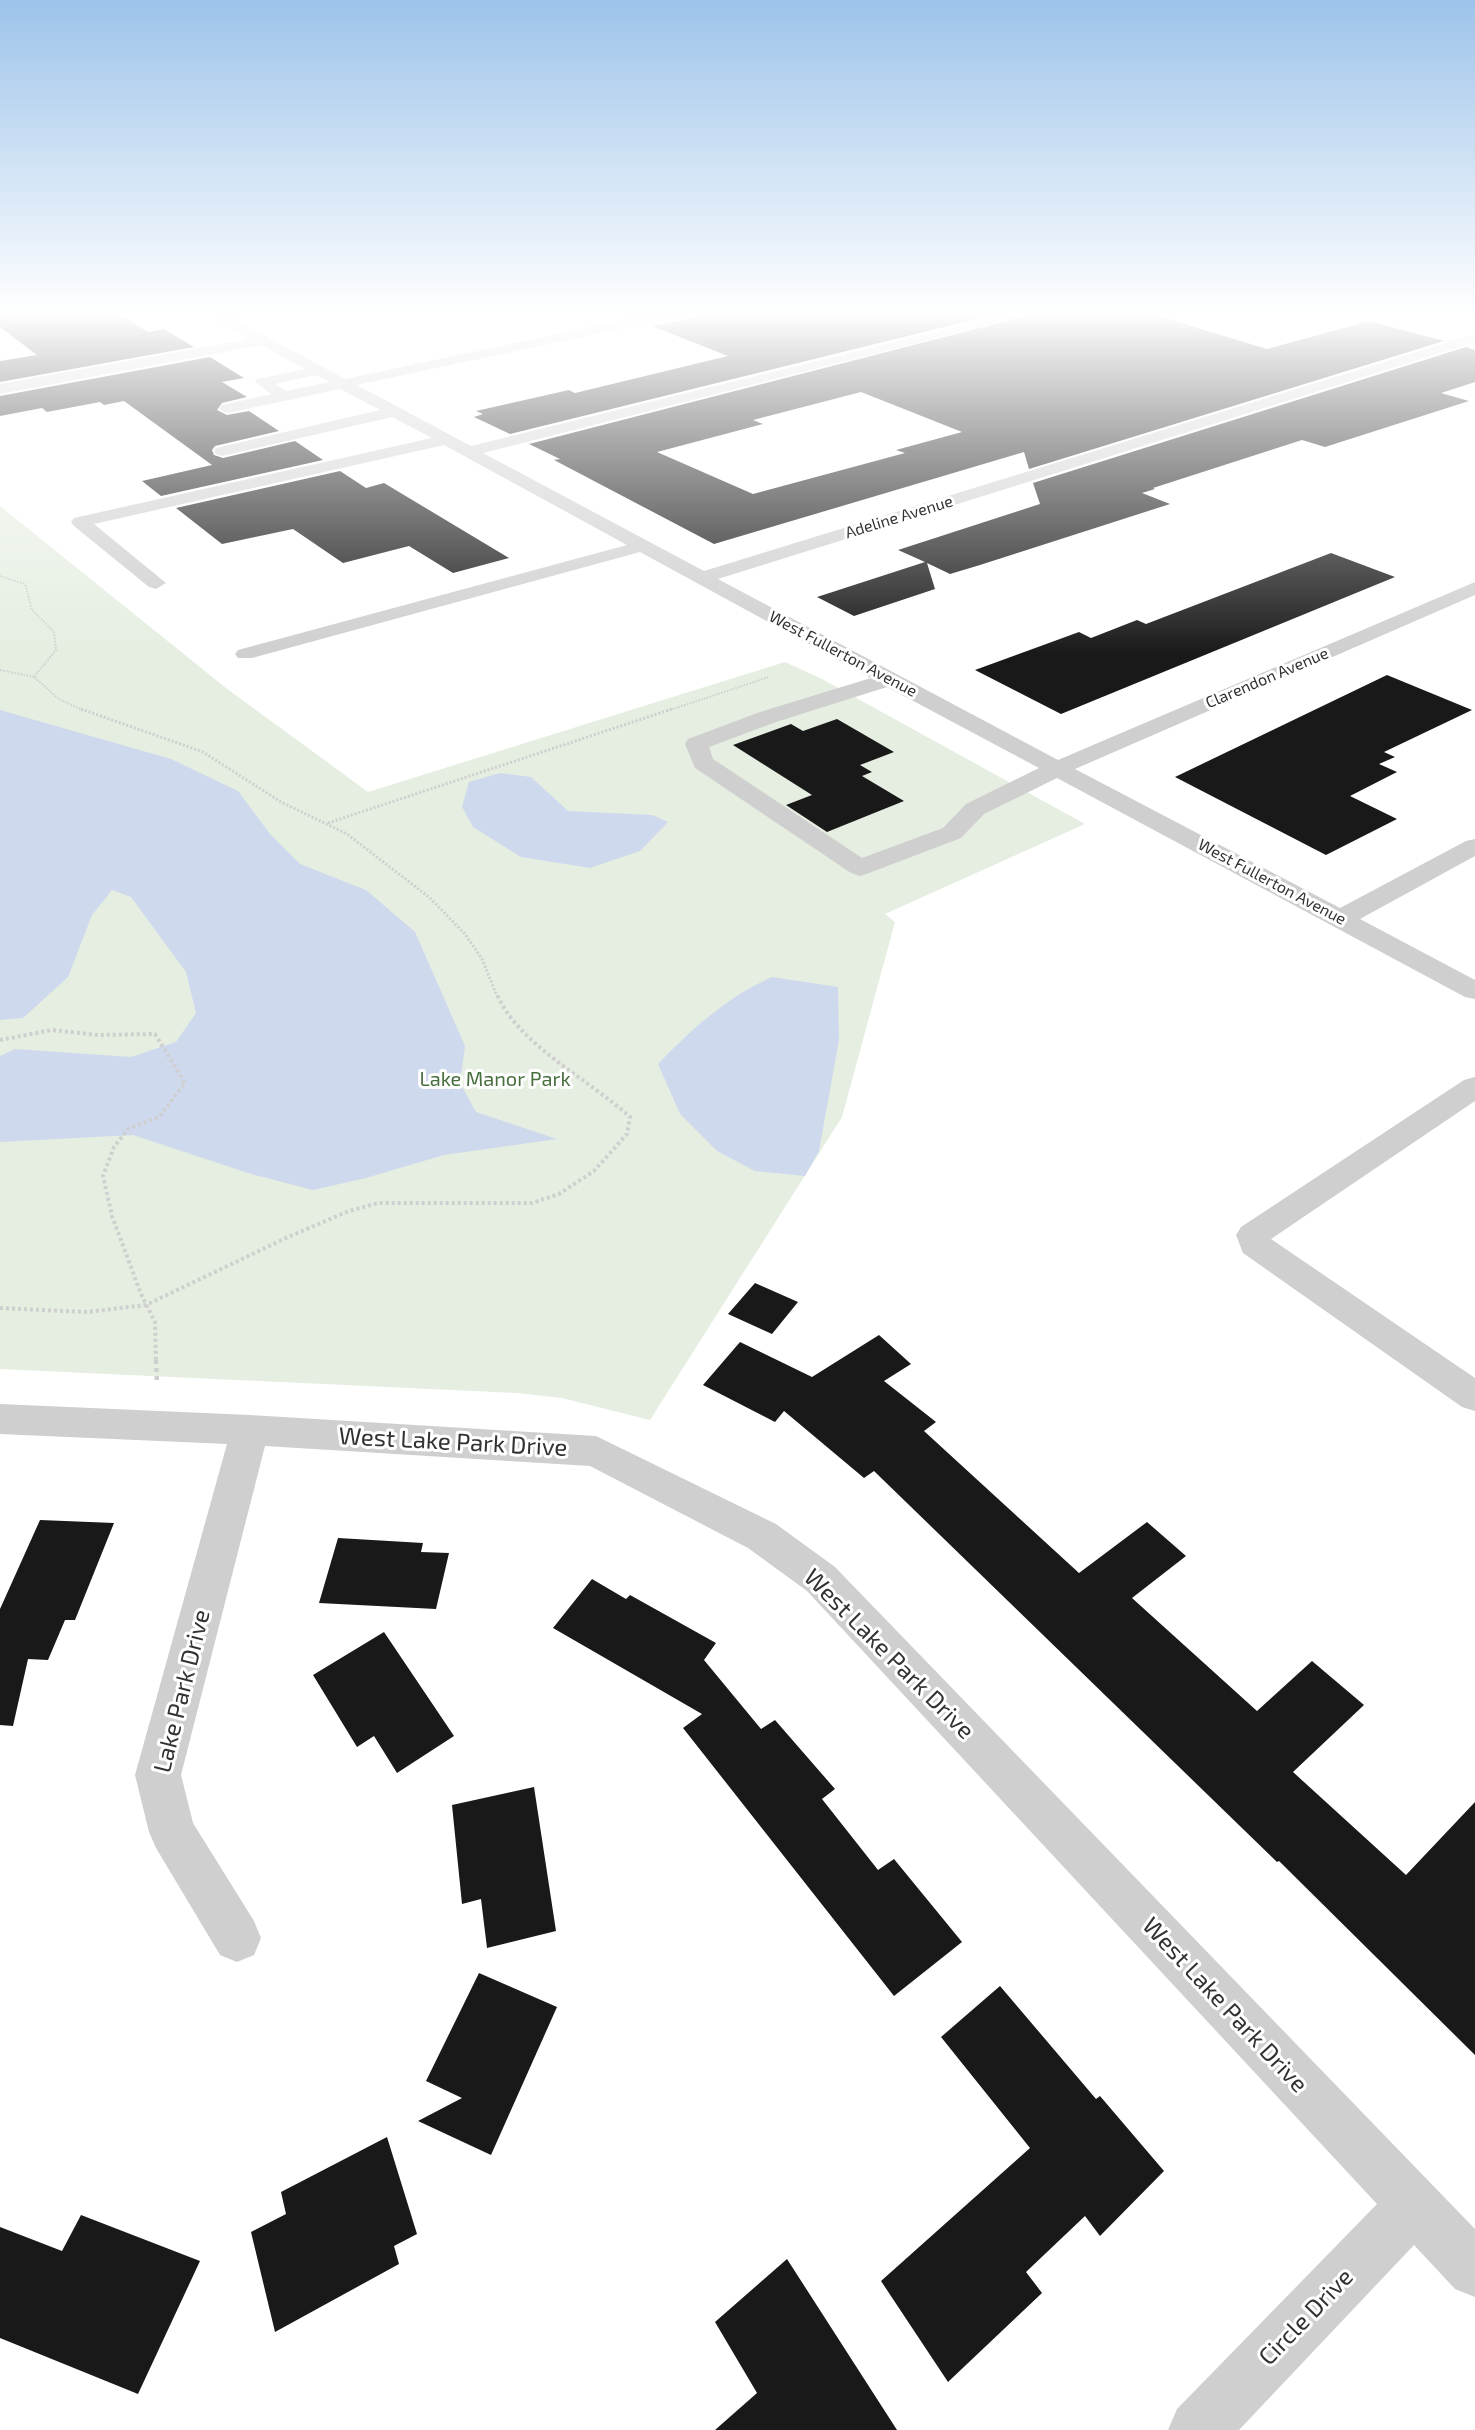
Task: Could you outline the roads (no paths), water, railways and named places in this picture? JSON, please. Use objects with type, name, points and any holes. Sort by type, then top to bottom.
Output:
[{"type":"street","points":[[222,451],[330,426]]},
{"type":"street","name":"West Fullerton Avenue","points":[[420,426],[1475,991]]},
{"type":"street","points":[[467,452],[571,426]]},
{"type":"street","name":"Adeline Avenue","points":[[702,578],[1190,426]]},
{"type":"street","points":[[156,583],[80,522],[446,440]]},
{"type":"street","points":[[245,654],[642,546]]},
{"type":"street","name":"Clarendon Avenue","points":[[889,679],[768,717],[696,744],[703,763],[860,868],[952,833],[975,809],[1058,768],[1475,588]]},
{"type":"street","points":[[1341,919],[1475,846]]},
{"type":"street","points":[[1475,1087],[1253,1235],[1255,1245],[1475,1397]]},
{"type":"street","name":"West Lake Park Drive","points":[[0,1419],[250,1430],[596,1451],[762,1536],[821,1579],[1475,2270]]},
{"type":"street","name":"Lake Park Drive","points":[[237,1938],[172,1832],[158,1775],[250,1430]]},
{"type":"street","name":"Circle Drive","points":[[1198,2430],[1414,2205]]},
{"type":"water","points":[[0,710],[171,759],[238,791],[270,834],[300,864],[366,890],[415,932],[465,1046],[460,1083],[476,1112],[557,1139],[444,1155],[366,1178],[313,1190],[251,1174],[133,1135],[0,1142],[0,1056],[15,1049],[131,1057],[176,1042],[196,1013],[186,972],[131,897],[112,890],[92,915],[68,977],[23,1018],[0,1020]]},
{"type":"water","points":[[500,773],[531,777],[568,811],[652,815],[668,822],[640,851],[590,868],[521,857],[473,827],[462,807],[469,782]]},
{"type":"water","points":[[772,977],[838,987],[839,1040],[819,1151],[805,1176],[755,1171],[717,1151],[680,1114],[658,1064],[684,1038],[725,1004]]},
{"type":"park label","name":"Lake Manor Park","points":[[495,1079]]}]
